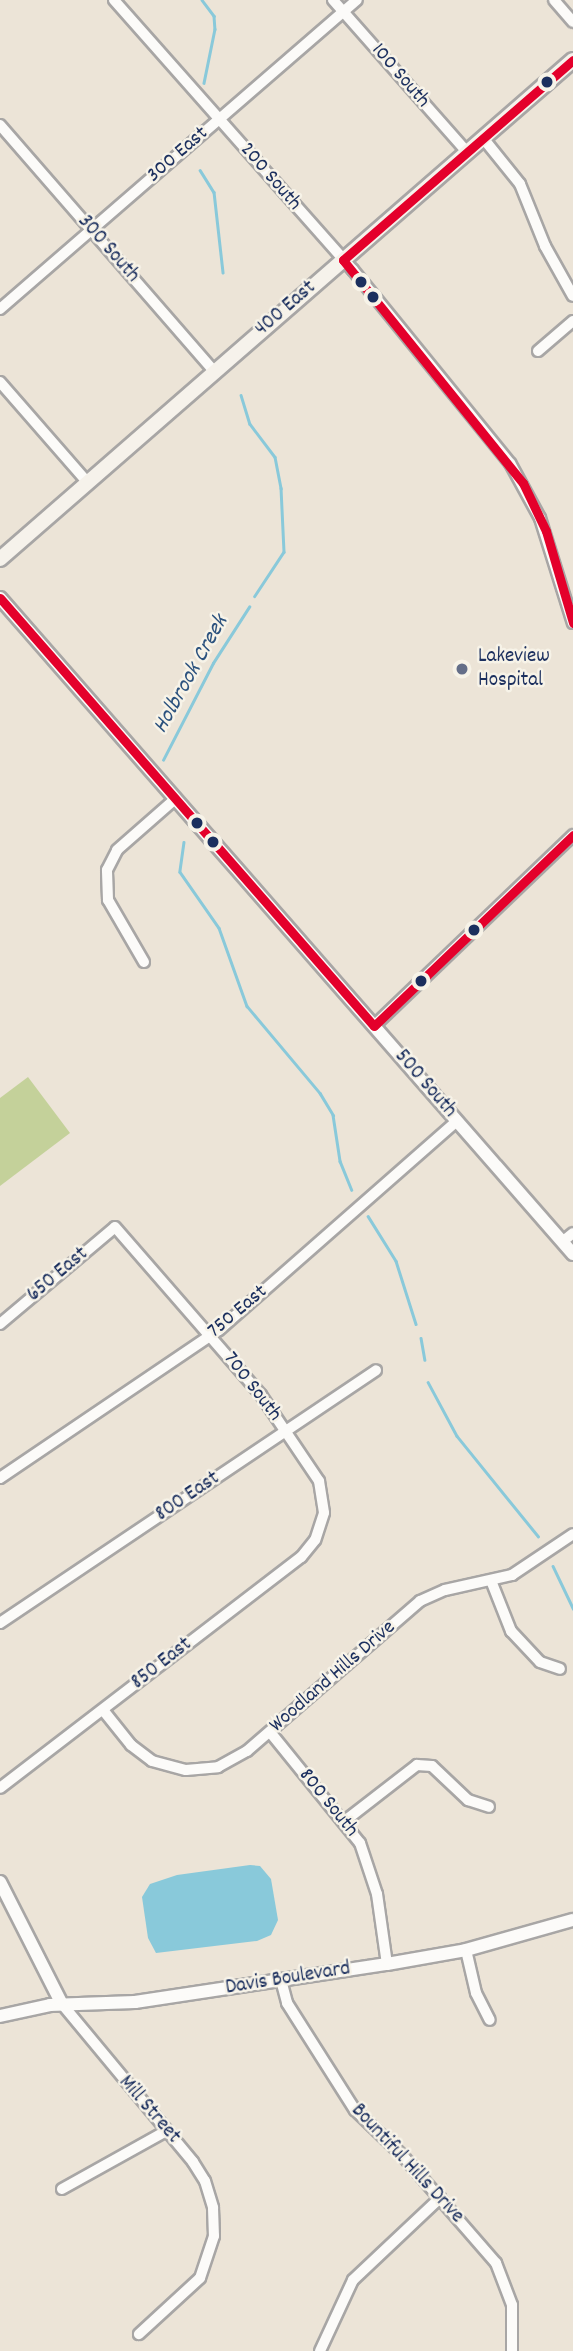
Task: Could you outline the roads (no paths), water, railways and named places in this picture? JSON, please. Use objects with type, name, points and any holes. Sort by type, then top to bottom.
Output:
[{"type":"main road","name":"400 East","points":[[0,559],[573,60]]},
{"type":"street","name":"200 South","points":[[114,0],[343,260],[517,473],[540,518],[573,624]]},
{"type":"street","name":"100 South","points":[[333,0],[467,152]]},
{"type":"street","name":"300 East","points":[[0,309],[357,0]]},
{"type":"street","points":[[554,0],[573,22]]},
{"type":"street","name":"300 South","points":[[0,125],[215,372]]},
{"type":"street","points":[[483,138],[520,184],[545,246],[573,296]]},
{"type":"street","points":[[538,352],[573,321]]},
{"type":"street","points":[[0,382],[88,483]]},
{"type":"street","points":[[561,583],[573,578]]},
{"type":"street","name":"500 South","points":[[0,598],[457,1121],[568,1238],[573,1254]]},
{"type":"street","points":[[144,962],[108,901],[107,870],[117,850],[175,799]]},
{"type":"street","points":[[373,1026],[573,835]]},
{"type":"street","name":"750 East","points":[[0,1478],[211,1336],[457,1121]]},
{"type":"street","name":"700 South","points":[[116,1227],[211,1336],[286,1431],[322,1492],[324,1513],[318,1534]]},
{"type":"street","name":"650 East","points":[[0,1324],[116,1227]]},
{"type":"street","name":"800 East","points":[[0,1623],[376,1370]]},
{"type":"street","name":"850 East","points":[[0,1788],[301,1557],[318,1534]]},
{"type":"street","name":"Woodland Hills Drive","points":[[103,1710],[137,1751],[177,1769],[218,1767],[270,1732],[421,1601],[445,1590],[492,1583],[521,1570],[573,1534]]},
{"type":"street","points":[[492,1583],[511,1631],[540,1662],[560,1669]]},
{"type":"street","name":"800 South","points":[[270,1732],[345,1820],[372,1874],[387,1964]]},
{"type":"street","points":[[345,1820],[417,1765],[432,1766],[468,1800],[489,1808]]},
{"type":"street","name":"Mill Street","points":[[0,1882],[62,2004],[205,2182],[213,2208],[214,2236],[206,2266],[191,2289],[139,2334]]},
{"type":"street","name":"Davis Boulevard","points":[[0,2016],[62,2004],[135,2002],[387,1964],[466,1950],[573,1920]]},
{"type":"street","points":[[466,1950],[476,1993],[491,2020]]},
{"type":"street","name":"Bountiful Hills Drive","points":[[281,1980],[287,2003],[350,2103],[440,2198],[504,2278],[514,2315],[512,2351]]},
{"type":"street","points":[[62,2189],[166,2131]]},
{"type":"street","points":[[320,2351],[353,2280],[440,2198]]},
{"type":"water","points":[[260,1866],[271,1879],[278,1920],[271,1935],[257,1941],[156,1953],[148,1938],[142,1897],[150,1884],[177,1875]]},
{"type":"waterway","name":"Holbrook Creek","points":[[202,0],[214,16],[215,29],[204,83]]},
{"type":"waterway","name":"Holbrook Creek","points":[[200,170],[214,192],[223,272]]},
{"type":"waterway","name":"Holbrook Creek","points":[[241,395],[250,424],[275,457],[281,488],[284,552],[255,596]]},
{"type":"waterway","name":"Holbrook Creek","points":[[163,760],[213,663],[249,607]]},
{"type":"waterway","name":"Holbrook Creek","points":[[184,842],[180,872],[219,928],[247,1006],[320,1093],[333,1115],[340,1161],[352,1190]]},
{"type":"waterway","name":"Holbrook Creek","points":[[368,1216],[396,1261],[416,1324]]},
{"type":"waterway","points":[[421,1338],[425,1360]]},
{"type":"waterway","name":"Holbrook Creek","points":[[428,1382],[457,1436],[538,1536]]},
{"type":"waterway","name":"Holbrook Creek","points":[[553,1566],[573,1608]]},
{"type":"place","name":"Lakeview Hospital","points":[[462,669]]}]
